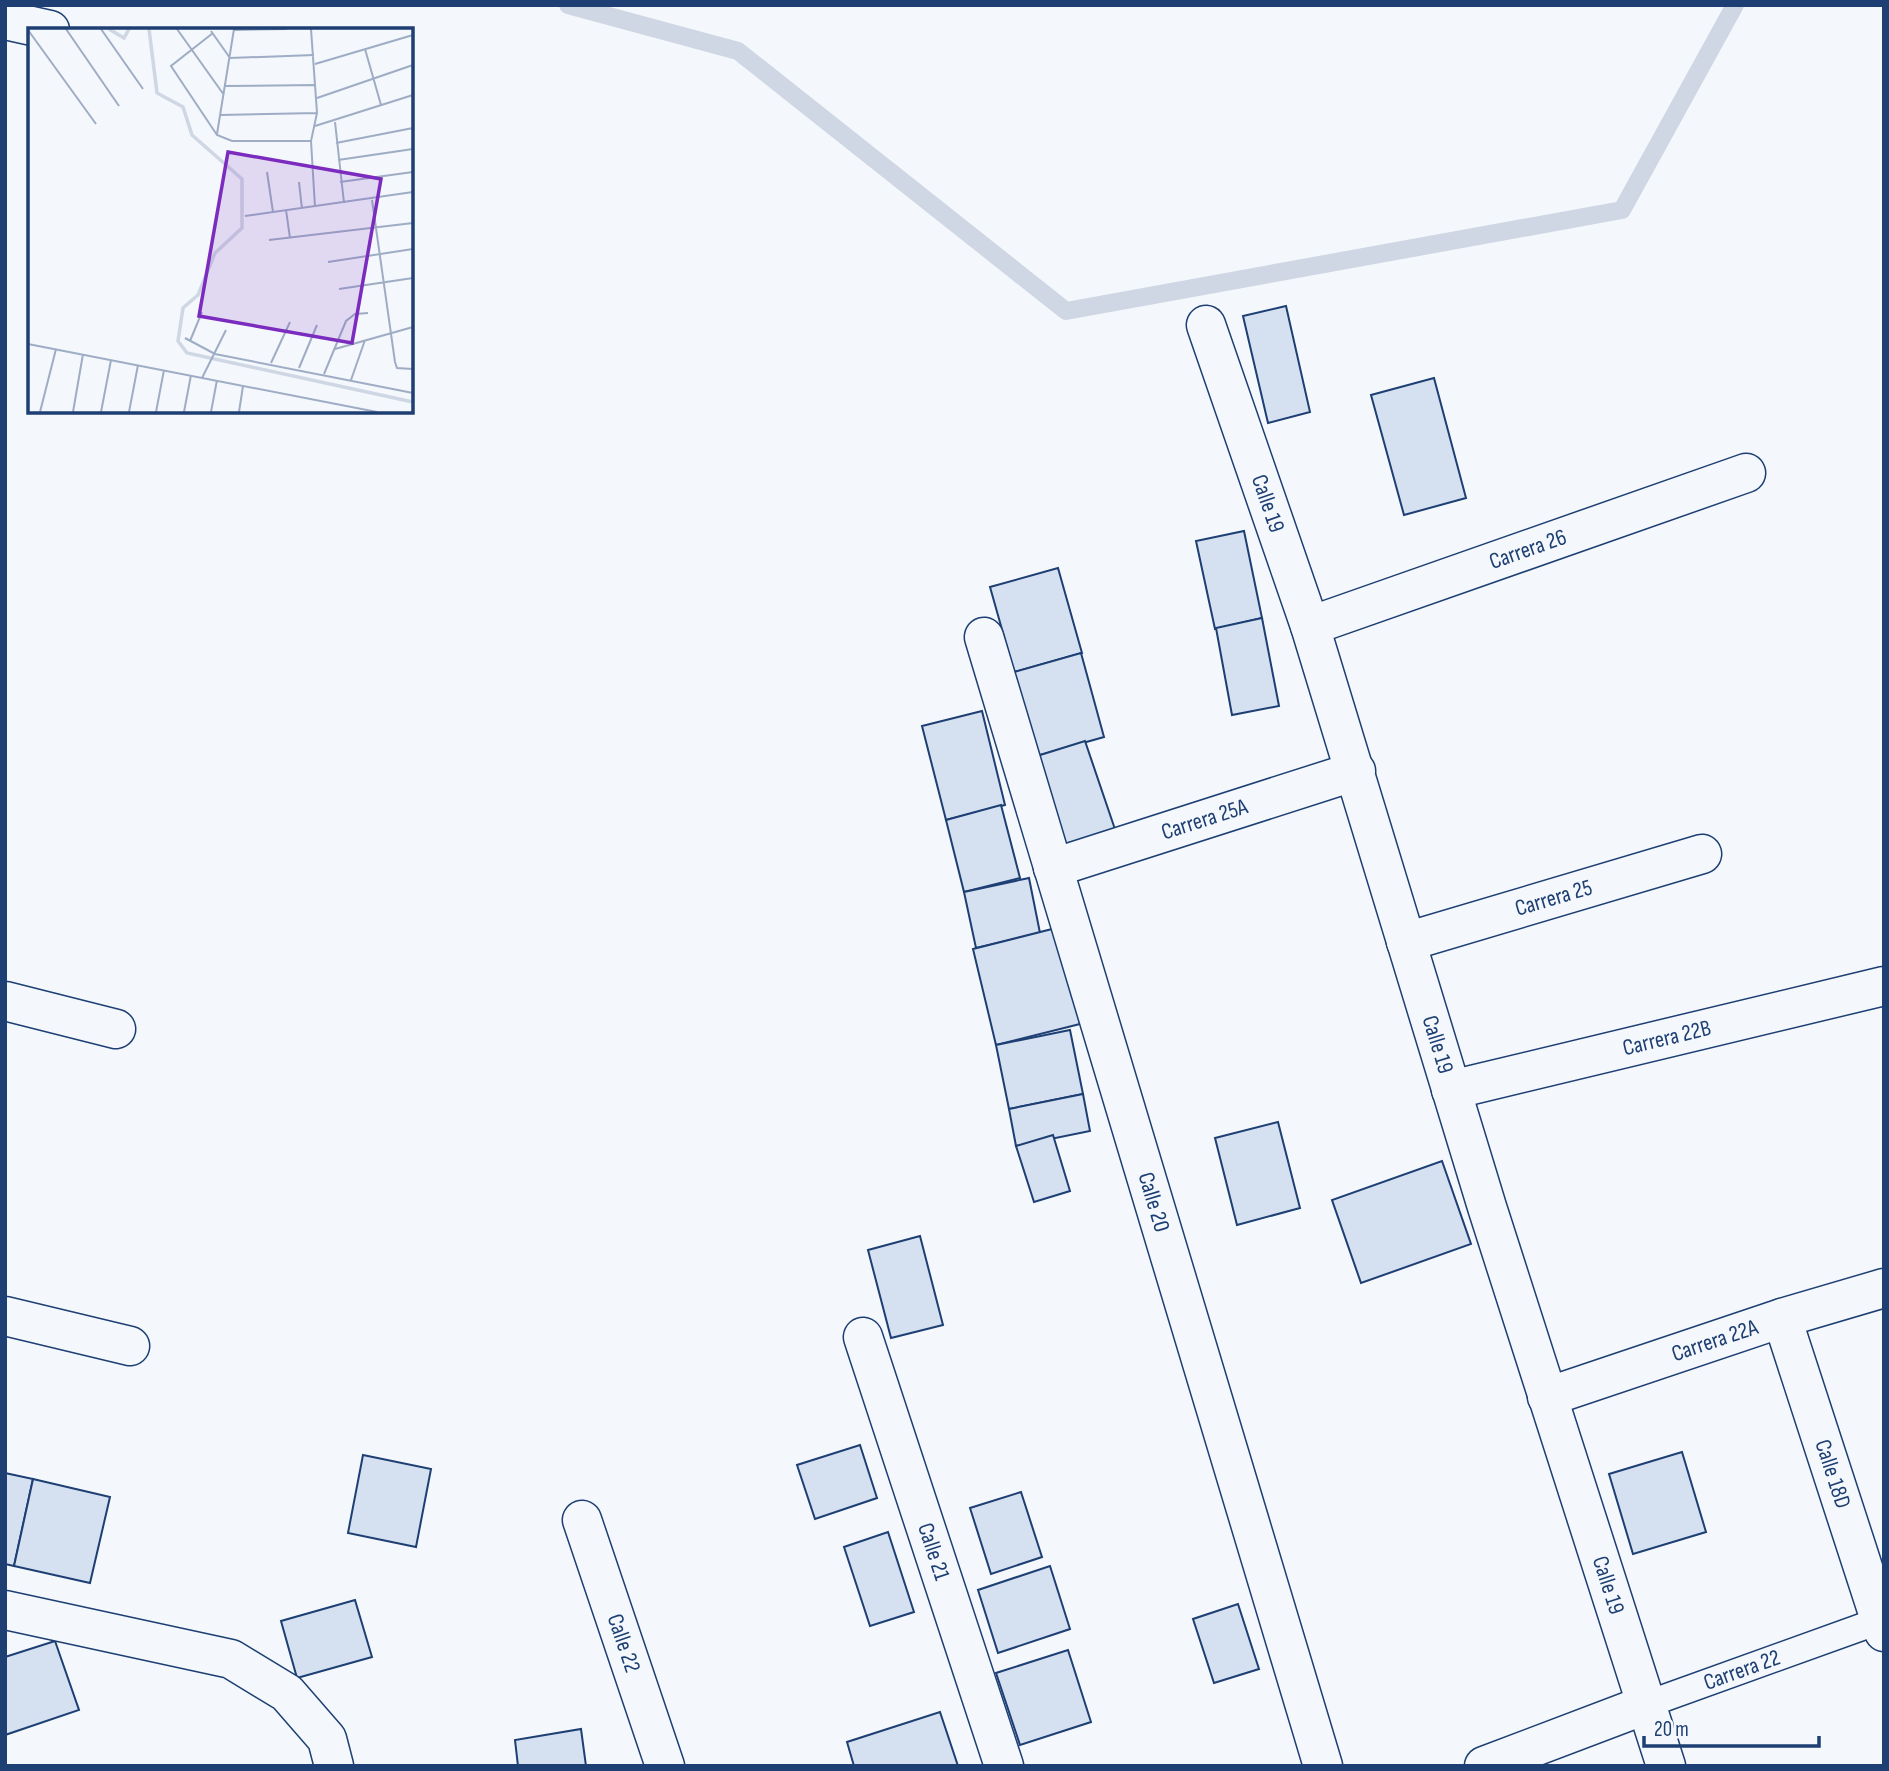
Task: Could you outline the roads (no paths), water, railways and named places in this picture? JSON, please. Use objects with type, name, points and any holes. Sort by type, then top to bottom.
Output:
[{"type":"street","points":[[5,20],[41,28]]},
{"type":"street","name":"Calle 19","points":[[1206,325],[1310,626],[1547,1398],[1666,1766]]},
{"type":"street","name":"Carrera 26","points":[[1310,626],[1746,473]]},
{"type":"street","name":"Calle 20","points":[[984,637],[1323,1766]]},
{"type":"street","name":"Carrera 25A","points":[[1053,868],[1356,771]]},
{"type":"street","name":"Carrera 25","points":[[1406,942],[1702,854]]},
{"type":"street","name":"Carrera 22B","points":[[1451,1090],[1884,986]]},
{"type":"street","points":[[5,1001],[116,1029]]},
{"type":"street","name":"Carrera 22A","points":[[1547,1398],[1783,1318],[1884,1288]]},
{"type":"street","points":[[5,1316],[130,1346]]},
{"type":"street","name":"Calle 18D","points":[[1783,1318],[1882,1624]]},
{"type":"street","name":"Calle 21","points":[[863,1337],[1004,1766]]},
{"type":"street","name":"Calle 22","points":[[582,1520],[665,1766]]},
{"type":"street","points":[[5,1610],[231,1659],[287,1693],[327,1739],[334,1766]]},
{"type":"street","name":"Carrera 22","points":[[1484,1766],[1645,1705]]},
{"type":"lane","name":"Carrera 22","points":[[1645,1705],[1882,1624]]},
{"type":"waterway","points":[[568,5],[738,51],[1066,311],[1622,210],[1735,5]]}]
